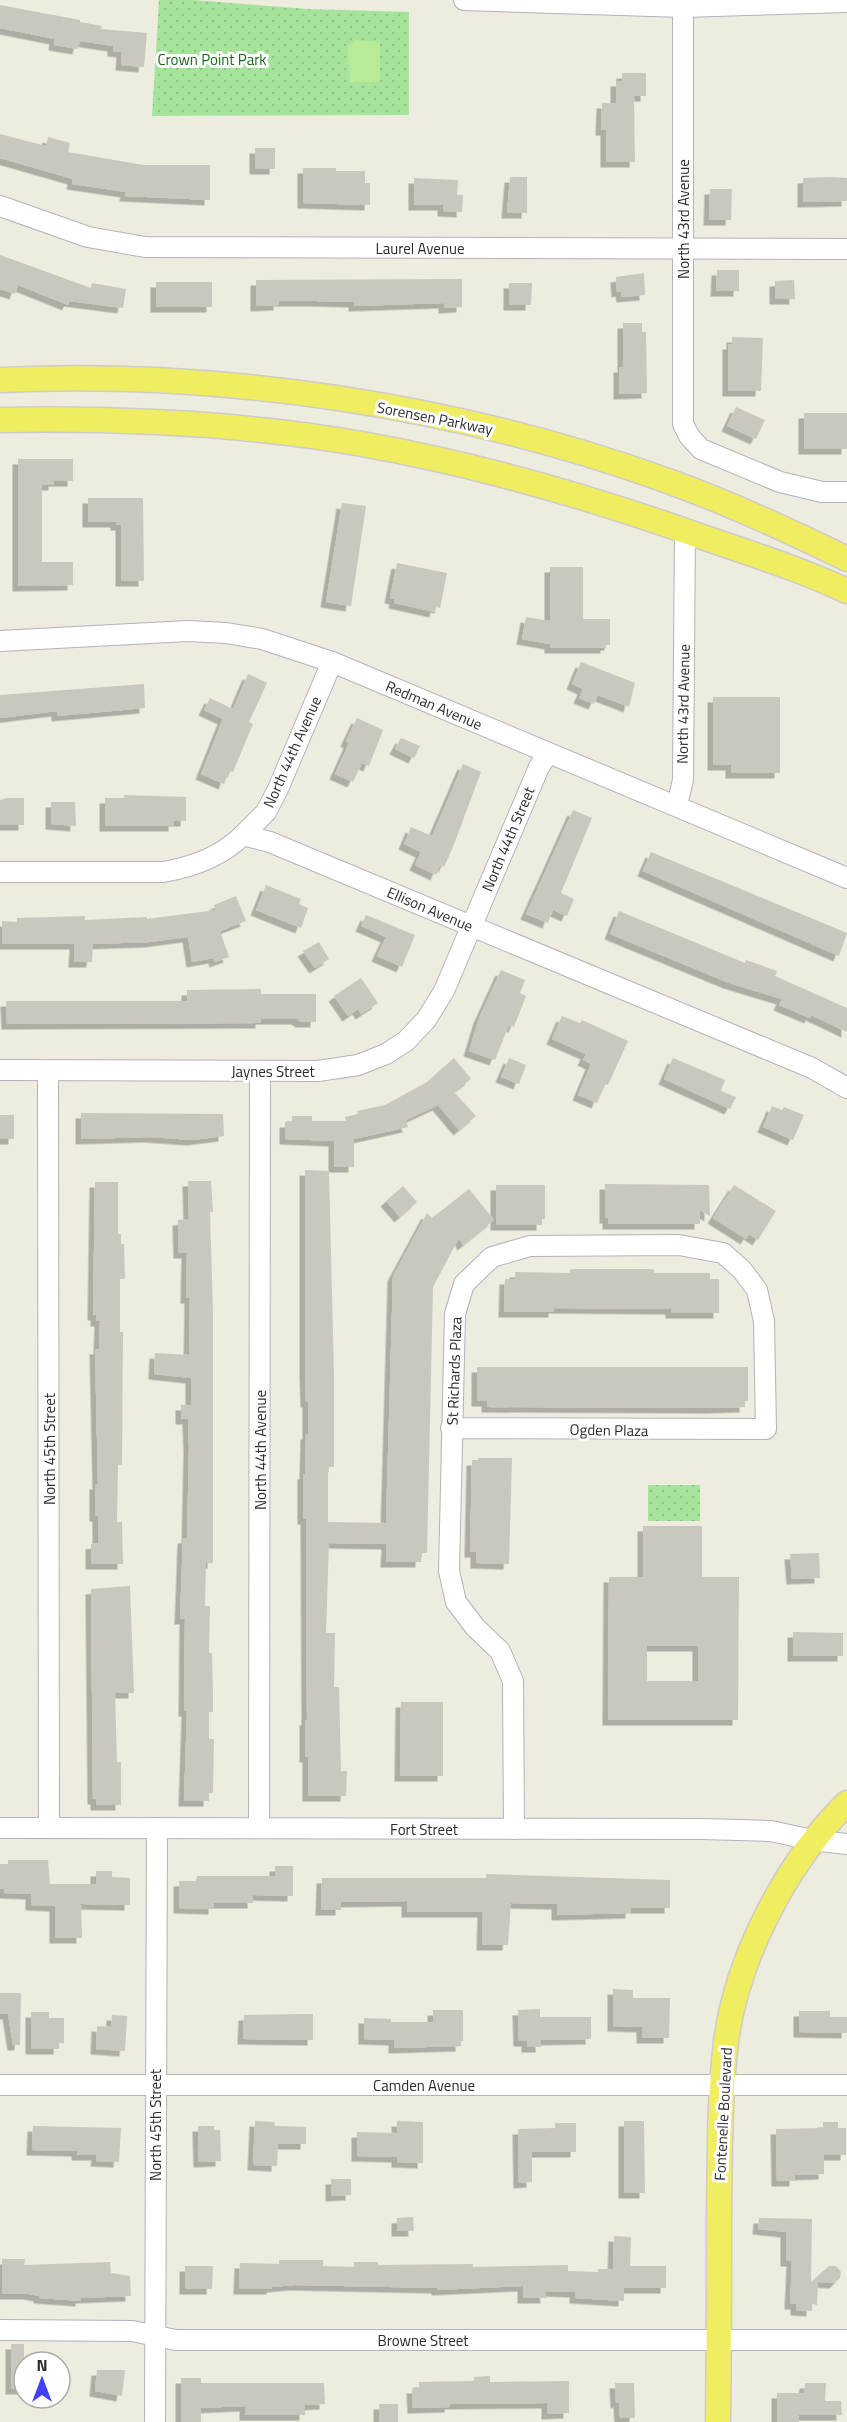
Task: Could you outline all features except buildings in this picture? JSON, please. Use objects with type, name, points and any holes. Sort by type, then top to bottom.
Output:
[{"type":"main road","name":"Sorensen Parkway","points":[[0,380],[99,380],[196,384],[293,394],[419,413],[548,443],[668,481],[726,503],[847,559]]},
{"type":"main road","points":[[0,420],[106,420],[168,423],[361,444],[505,475],[685,531],[847,591]]},
{"type":"main road","name":"Fontenelle Boulevard","points":[[718,2422],[720,2114],[728,2029],[749,1957],[786,1881],[812,1840],[847,1803]]},
{"type":"street","points":[[465,0],[683,4],[847,2]]},
{"type":"street","name":"North 43rd Avenue","points":[[683,4],[683,424],[689,436],[701,448],[780,482],[822,492],[847,492]]},
{"type":"street","name":"Laurel Avenue","points":[[0,206],[88,237],[145,247],[847,249]]},
{"type":"street","name":"North 43rd Avenue","points":[[677,805],[683,780],[685,531]]},
{"type":"street","name":"Redman Avenue","points":[[0,641],[188,631],[226,633],[262,639],[332,662],[847,878]]},
{"type":"street","name":"North 44th Avenue","points":[[243,835],[266,812],[274,797],[332,662]]},
{"type":"street","name":"North 44th Street","points":[[472,926],[539,767],[548,753]]},
{"type":"street","points":[[0,872],[164,872],[207,860],[231,848],[243,835]]},
{"type":"street","name":"Ellison Avenue","points":[[243,835],[270,842],[812,1068],[847,1088]]},
{"type":"street","name":"Jaynes Street","points":[[0,1070],[318,1071],[358,1065],[386,1054],[406,1041],[435,1008],[472,926]]},
{"type":"street","name":"North 45th Street","points":[[48,1071],[49,1828]]},
{"type":"street","name":"North 44th Avenue","points":[[259,1828],[260,1071]]},
{"type":"street","name":"St Richards Plaza","points":[[514,1829],[513,1681],[500,1652],[475,1627],[456,1602],[449,1571],[455,1314],[464,1284],[492,1257],[530,1246],[679,1245],[723,1253],[742,1270],[757,1290],[764,1321],[766,1429]]},
{"type":"street","name":"Ogden Plaza","points":[[451,1428],[766,1429]]},
{"type":"street","name":"Fort Street","points":[[0,1828],[759,1831],[847,1844]]},
{"type":"street","name":"North 45th Street","points":[[155,2422],[157,1828]]},
{"type":"street","name":"Camden Avenue","points":[[0,2085],[847,2085]]},
{"type":"street","name":"Browne Street","points":[[0,2330],[132,2331],[176,2340],[847,2340]]},
{"type":"green space","name":"Crown Point Park","points":[[159,0],[193,0],[308,9],[409,12],[409,115],[152,116]]},
{"type":"green space","points":[[355,40],[380,42],[380,82],[350,82],[348,46]]},
{"type":"green space","points":[[648,1485],[700,1485],[700,1521],[648,1521]]}]
